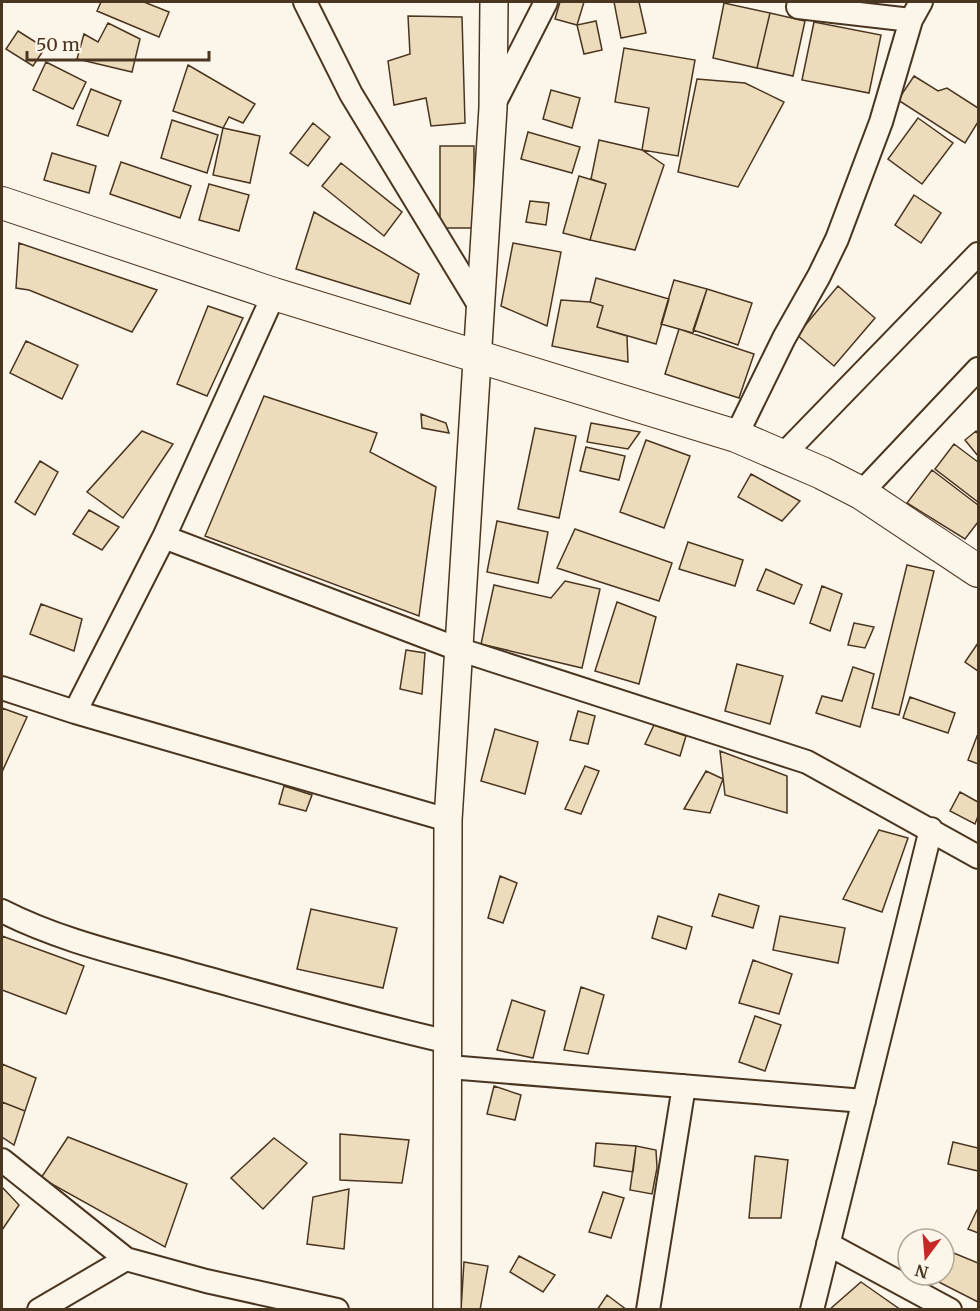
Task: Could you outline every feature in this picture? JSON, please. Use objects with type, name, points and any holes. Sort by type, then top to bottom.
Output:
[{"type":"main road","points":[[2,203],[274,294],[736,436],[783,455],[861,493],[978,571]]},
{"type":"street","points":[[305,2],[351,94],[481,308]]},
{"type":"street","points":[[447,1310],[448,820],[493,108],[494,2]]},
{"type":"street","points":[[493,108],[546,2]]},
{"type":"street","points":[[736,436],[784,338],[837,239],[881,122],[916,11],[798,7]]},
{"type":"street","points":[[783,455],[978,254]]},
{"type":"street","points":[[75,712],[164,537],[274,294]]},
{"type":"street","points":[[861,493],[978,369]]},
{"type":"street","points":[[164,537],[458,650],[807,762],[978,856]]},
{"type":"street","points":[[2,688],[75,712],[448,820]]},
{"type":"street","points":[[812,1310],[931,829]]},
{"type":"street","points":[[2,911],[77,943],[371,1024],[449,1055],[684,1086],[864,1101]]},
{"type":"street","points":[[648,1310],[684,1086]]},
{"type":"street","points":[[2,1160],[126,1259],[206,1281],[337,1310]]},
{"type":"street","points":[[828,1244],[950,1310]]},
{"type":"street","points":[[39,1310],[126,1259]]},
{"type":"building","points":[[101,2],[144,2],[169,12],[159,37],[97,11]]},
{"type":"building","points":[[560,2],[584,2],[577,25],[555,19]]},
{"type":"building","points":[[614,2],[639,2],[646,33],[621,38]]},
{"type":"building","points":[[724,3],[770,13],[757,68],[713,58]]},
{"type":"building","points":[[770,13],[805,21],[793,76],[757,68]]},
{"type":"building","points":[[408,16],[462,17],[465,123],[431,126],[426,98],[394,105],[388,61],[410,54]]},
{"type":"building","points":[[596,21],[602,50],[584,54],[577,25]]},
{"type":"building","points":[[814,22],[881,35],[869,93],[802,80]]},
{"type":"building","points":[[108,23],[140,39],[132,72],[77,59],[84,34],[98,42]]},
{"type":"building","points":[[18,31],[45,48],[33,66],[6,49]]},
{"type":"building","points":[[624,48],[695,60],[678,156],[642,150],[649,108],[615,102]]},
{"type":"building","points":[[46,62],[86,82],[73,109],[33,90]]},
{"type":"building","points":[[188,65],[255,104],[243,123],[229,117],[223,128],[173,111]]},
{"type":"building","points":[[914,76],[938,91],[947,88],[978,108],[978,122],[965,143],[898,100]]},
{"type":"building","points":[[697,79],[745,83],[784,102],[738,187],[678,172]]},
{"type":"building","points":[[91,89],[121,101],[108,136],[77,125]]},
{"type":"building","points":[[551,90],[580,98],[572,128],[543,119]]},
{"type":"building","points":[[918,118],[953,143],[922,184],[888,159]]},
{"type":"building","points":[[172,120],[218,135],[207,173],[161,158]]},
{"type":"building","points":[[313,123],[330,137],[308,166],[290,153]]},
{"type":"building","points":[[223,128],[260,136],[250,183],[213,175]]},
{"type":"building","points":[[528,132],[580,147],[572,173],[521,159]]},
{"type":"building","points":[[599,140],[642,150],[664,165],[635,250],[590,240],[606,184],[591,179]]},
{"type":"building","points":[[440,146],[474,146],[474,228],[440,228]]},
{"type":"building","points":[[52,153],[96,166],[89,193],[44,180]]},
{"type":"building","points":[[121,162],[191,186],[180,218],[110,194]]},
{"type":"building","points":[[341,163],[402,212],[384,236],[322,186]]},
{"type":"building","points":[[579,176],[606,184],[590,240],[563,233]]},
{"type":"building","points":[[209,184],[249,195],[239,231],[199,220]]},
{"type":"building","points":[[914,195],[941,213],[921,243],[895,225]]},
{"type":"building","points":[[530,201],[549,203],[546,225],[526,222]]},
{"type":"building","points":[[314,212],[419,274],[410,304],[296,269]]},
{"type":"building","points":[[19,243],[157,290],[132,332],[29,290],[16,288]]},
{"type":"building","points":[[513,243],[561,252],[547,326],[501,306]]},
{"type":"building","points":[[596,278],[669,299],[656,344],[597,327],[603,306],[590,302]]},
{"type":"building","points":[[674,280],[707,289],[693,333],[661,324]]},
{"type":"building","points":[[838,286],[875,318],[834,366],[797,335]]},
{"type":"building","points":[[707,289],[752,303],[738,345],[693,330]]},
{"type":"building","points":[[561,300],[590,302],[603,306],[597,327],[627,336],[628,362],[552,346]]},
{"type":"building","points":[[208,306],[243,318],[207,396],[177,384]]},
{"type":"building","points":[[679,329],[754,354],[739,398],[665,374]]},
{"type":"building","points":[[26,341],[78,365],[62,399],[10,373]]},
{"type":"building","points":[[264,396],[377,433],[370,452],[436,487],[419,616],[205,536]]},
{"type":"building","points":[[421,414],[446,423],[449,433],[422,428]]},
{"type":"building","points":[[591,423],[640,432],[628,449],[587,442]]},
{"type":"building","points":[[535,428],[576,436],[559,518],[518,509]]},
{"type":"building","points":[[142,431],[173,444],[123,518],[87,492]]},
{"type":"building","points":[[976,431],[978,434],[978,456],[965,440]]},
{"type":"building","points":[[646,440],[690,456],[664,528],[620,512]]},
{"type":"building","points":[[954,444],[978,462],[978,502],[935,469]]},
{"type":"building","points":[[586,447],[625,456],[619,480],[580,471]]},
{"type":"building","points":[[40,461],[58,472],[35,515],[15,502]]},
{"type":"building","points":[[932,470],[978,505],[978,522],[965,539],[907,503]]},
{"type":"building","points":[[751,474],[800,501],[782,521],[738,497]]},
{"type":"building","points":[[89,510],[119,527],[102,550],[73,534]]},
{"type":"building","points":[[497,521],[548,532],[538,583],[487,572]]},
{"type":"building","points":[[575,529],[672,563],[659,601],[557,568]]},
{"type":"building","points":[[688,542],[743,560],[735,586],[679,569]]},
{"type":"building","points":[[907,565],[934,571],[899,715],[872,708]]},
{"type":"building","points":[[766,569],[802,585],[794,604],[757,590]]},
{"type":"building","points":[[565,581],[600,589],[582,668],[481,644],[494,585],[551,598]]},
{"type":"building","points":[[822,586],[842,594],[830,631],[810,623]]},
{"type":"building","points":[[617,602],[656,617],[639,684],[595,671]]},
{"type":"building","points":[[41,604],[82,619],[74,651],[30,634]]},
{"type":"building","points":[[854,623],[874,627],[865,648],[848,645]]},
{"type":"building","points":[[978,643],[978,671],[965,662]]},
{"type":"building","points":[[406,650],[425,653],[422,694],[400,689]]},
{"type":"building","points":[[737,664],[783,676],[770,724],[725,711]]},
{"type":"building","points":[[853,667],[874,674],[860,727],[816,713],[822,696],[842,701]]},
{"type":"building","points":[[910,697],[955,713],[948,733],[903,718]]},
{"type":"building","points":[[2,708],[27,717],[2,772]]},
{"type":"building","points":[[578,711],[595,716],[588,744],[570,740]]},
{"type":"building","points":[[654,725],[686,736],[680,756],[645,744]]},
{"type":"building","points":[[495,729],[538,742],[525,794],[481,781]]},
{"type":"building","points":[[978,737],[978,764],[968,760]]},
{"type":"building","points":[[720,751],[787,776],[787,813],[725,795]]},
{"type":"building","points":[[585,766],[599,771],[581,814],[565,809]]},
{"type":"building","points":[[706,771],[723,779],[710,813],[684,809]]},
{"type":"building","points":[[284,786],[312,795],[306,811],[279,804]]},
{"type":"building","points":[[960,792],[978,802],[978,816],[975,824],[950,811]]},
{"type":"building","points":[[879,830],[908,838],[882,912],[843,899]]},
{"type":"building","points":[[500,876],[517,883],[503,923],[488,918]]},
{"type":"building","points":[[719,894],[759,906],[753,928],[712,916]]},
{"type":"building","points":[[311,909],[397,928],[383,988],[297,969]]},
{"type":"building","points":[[658,916],[692,927],[686,949],[652,938]]},
{"type":"building","points":[[780,916],[845,928],[838,963],[773,950]]},
{"type":"building","points":[[2,936],[84,966],[66,1014],[2,990]]},
{"type":"building","points":[[753,960],[792,974],[779,1014],[739,1003]]},
{"type":"building","points":[[581,987],[604,995],[588,1054],[564,1050]]},
{"type":"building","points":[[512,1000],[545,1011],[533,1058],[497,1050]]},
{"type":"building","points":[[755,1016],[781,1025],[765,1071],[739,1062]]},
{"type":"building","points":[[2,1064],[36,1078],[25,1111],[2,1102]]},
{"type":"building","points":[[494,1086],[521,1095],[515,1120],[487,1114]]},
{"type":"building","points":[[2,1102],[25,1111],[14,1145],[2,1137]]},
{"type":"building","points":[[340,1134],[409,1140],[402,1183],[340,1180]]},
{"type":"building","points":[[68,1137],[187,1184],[165,1247],[41,1178]]},
{"type":"building","points":[[274,1138],[307,1163],[263,1209],[231,1178]]},
{"type":"building","points":[[953,1142],[978,1148],[978,1171],[948,1164]]},
{"type":"building","points":[[596,1143],[636,1146],[633,1172],[594,1166]]},
{"type":"building","points":[[636,1146],[656,1150],[657,1168],[652,1194],[630,1190]]},
{"type":"building","points":[[755,1156],[788,1160],[781,1218],[749,1218]]},
{"type":"building","points":[[2,1187],[19,1205],[2,1230]]},
{"type":"building","points":[[349,1189],[344,1249],[307,1244],[313,1197]]},
{"type":"building","points":[[603,1192],[624,1198],[611,1238],[589,1232]]},
{"type":"building","points":[[978,1208],[978,1233],[968,1229]]},
{"type":"building","points":[[956,1254],[978,1263],[978,1302],[949,1287],[956,1287]]},
{"type":"building","points":[[519,1256],[555,1275],[543,1292],[510,1272]]},
{"type":"building","points":[[464,1262],[488,1266],[480,1310],[461,1310]]},
{"type":"building","points":[[861,1282],[901,1310],[829,1310]]},
{"type":"building","points":[[607,1295],[627,1310],[597,1310]]}]
